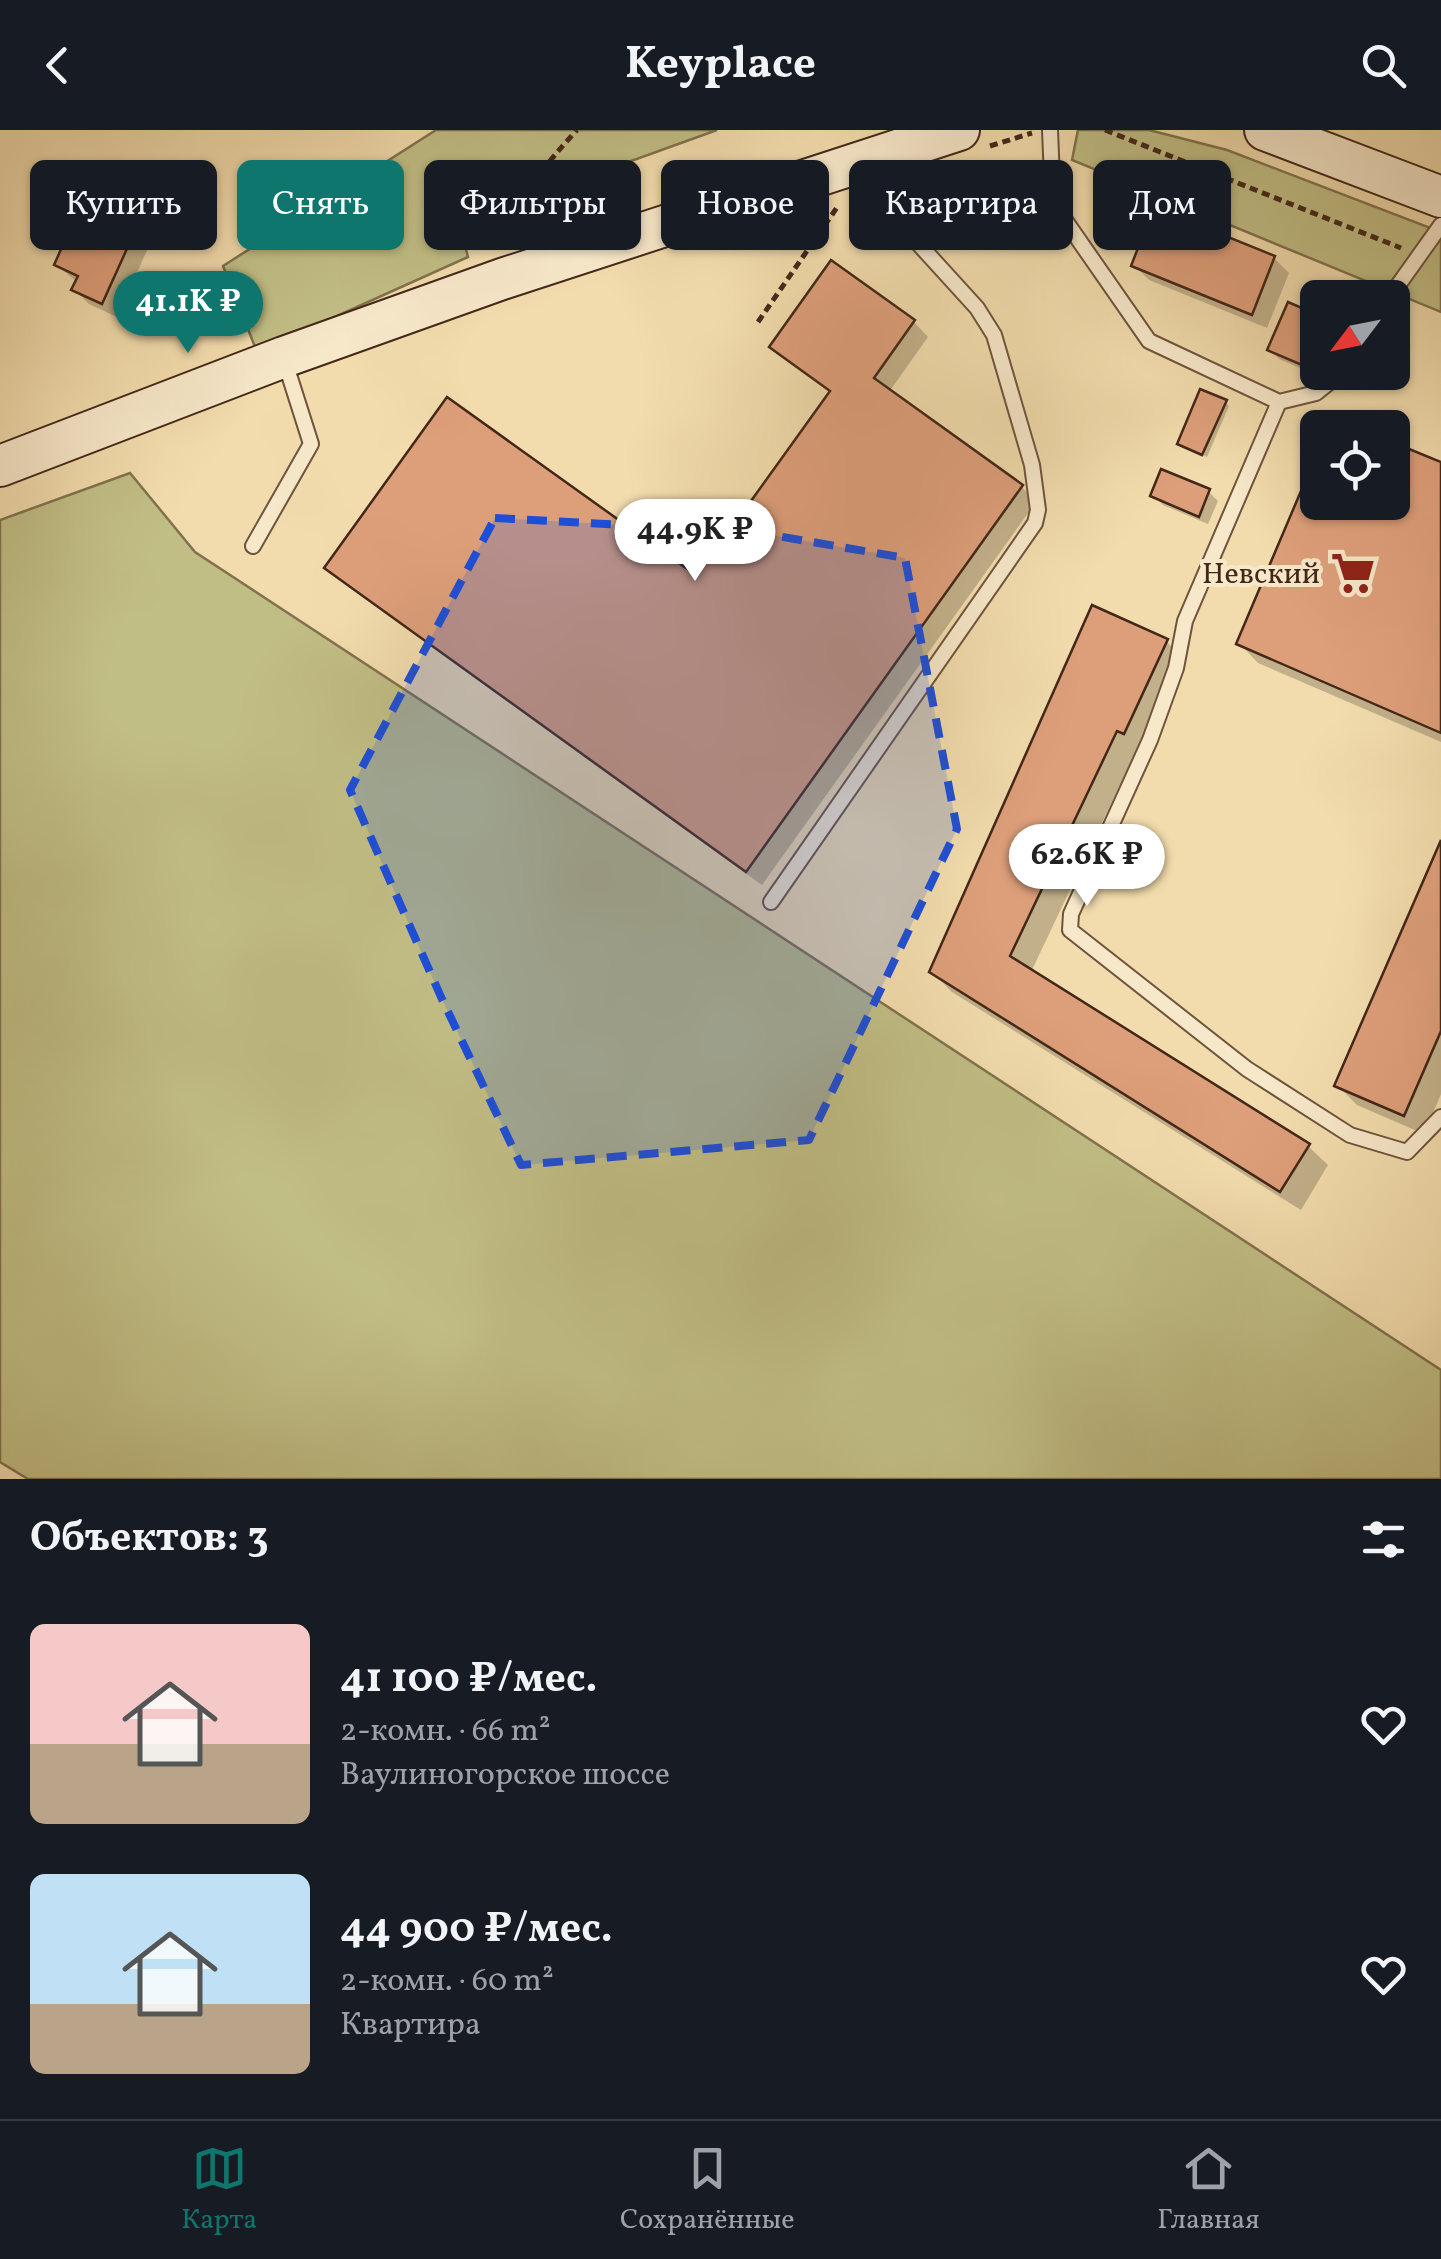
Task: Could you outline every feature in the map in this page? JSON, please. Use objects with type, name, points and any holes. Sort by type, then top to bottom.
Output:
[{"type":"street","points":[[0,466],[284,357],[502,279],[959,130]]},
{"type":"street","points":[[1266,130],[1441,197]]},
{"type":"lane","points":[[1050,130],[1053,203],[1148,341],[1278,402],[1321,390]]},
{"type":"lane","points":[[771,902],[1034,524],[1038,510],[1032,465],[994,334],[977,308],[916,241],[900,210],[882,155]]},
{"type":"lane","points":[[1401,280],[1441,225]]},
{"type":"lane","points":[[253,546],[311,444],[284,357]]},
{"type":"lane","points":[[1278,402],[1184,622],[1176,668],[1150,740],[1071,914],[1070,930],[1247,1068],[1350,1136],[1406,1152],[1441,1117]]},
{"type":"path","points":[[502,279],[516,214],[539,172],[577,130]]},
{"type":"path","points":[[1105,130],[1419,255]]},
{"type":"highlighted area","points":[[495,518],[754,532],[905,558],[957,829],[809,1140],[521,1165],[441,997],[350,790]]},
{"type":"shaded area","points":[[436,130],[717,130],[634,160],[424,160],[424,250],[466,250],[468,257],[257,352],[223,266],[248,250],[404,250],[404,160],[389,160]]},
{"type":"shaded area","points":[[1078,130],[1149,130],[1227,150],[1441,232],[1441,312],[1410,299],[1410,280],[1363,280],[1231,225],[1231,160],[1093,160],[1093,169],[1072,160]]},
{"type":"shaded area","points":[[130,473],[195,552],[1441,1370],[1441,1479],[28,1479],[0,1462],[0,520]]},
{"type":"building","points":[[1231,238],[1275,256],[1252,315],[1131,266],[1137,250],[1231,250]]},
{"type":"building","points":[[61,250],[126,250],[102,304],[71,290],[78,276],[54,265]]},
{"type":"building","points":[[831,260],[915,320],[874,378],[1023,485],[746,872],[324,568],[447,397],[697,576],[830,391],[769,347]]},
{"type":"building","points":[[1288,302],[1300,307],[1300,364],[1267,350]]},
{"type":"building","points":[[1200,389],[1227,400],[1202,455],[1177,444]]},
{"type":"building","name":"Невский","points":[[1410,449],[1441,462],[1441,733],[1236,644],[1300,493],[1300,520],[1410,520]]},
{"type":"building","points":[[1161,469],[1210,489],[1199,517],[1150,496]]},
{"type":"building","points":[[1092,605],[1168,639],[1124,734],[1117,731],[1010,956],[1310,1144],[1280,1192],[929,972]]},
{"type":"building","points":[[1441,840],[1441,1031],[1404,1116],[1334,1086]]},
{"type":"place","name":"Невский","points":[[1353,573]]}]
